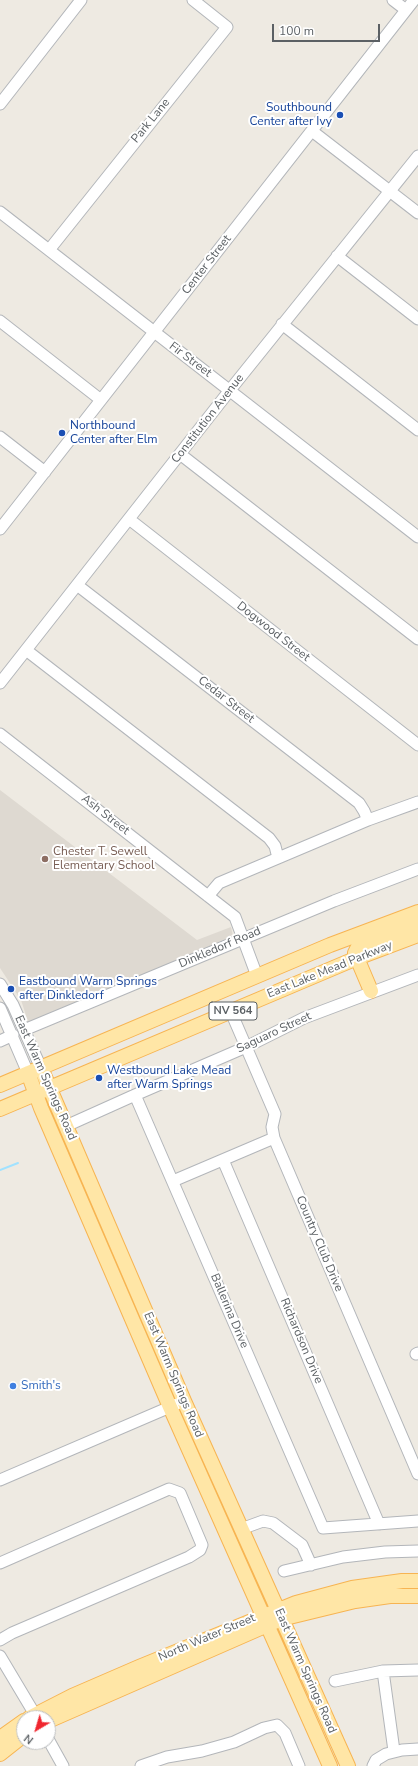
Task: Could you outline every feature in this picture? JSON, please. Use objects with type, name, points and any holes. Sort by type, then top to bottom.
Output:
[{"type":"main road","name":"East Lake Mead Parkway","points":[[0,1085],[330,945],[418,912]]},
{"type":"main road","points":[[371,991],[355,953],[360,945],[418,924]]},
{"type":"main road","name":"East Lake Mead Parkway","points":[[0,1109],[357,958],[418,935]]},
{"type":"main road","name":"East Warm Springs Road","points":[[35,1070],[49,1088],[184,1401],[348,1766]]},
{"type":"main road","name":"East Warm Springs Road","points":[[35,1070],[36,1094],[170,1407],[330,1766]]},
{"type":"main road","points":[[120,1290],[134,1285]]},
{"type":"main road","name":"North Water Street","points":[[47,1710],[98,1684],[279,1614],[313,1597],[352,1588],[402,1581],[418,1581]]},
{"type":"main road","name":"North Water Street","points":[[279,1614],[390,1596],[418,1596]]},
{"type":"main road","name":"North Water Street","points":[[56,1717],[264,1620]]},
{"type":"main road","name":"North Water Street","points":[[0,1738],[16,1728]]},
{"type":"main road","points":[[0,1754],[16,1741]]},
{"type":"street","points":[[0,104],[81,0]]},
{"type":"street","name":"Park Lane","points":[[48,250],[227,27],[193,0]]},
{"type":"street","points":[[393,0],[406,10]]},
{"type":"street","name":"Center Street","points":[[0,529],[414,0]]},
{"type":"street","points":[[312,131],[418,213]]},
{"type":"street","name":"Constitution Avenue","points":[[0,683],[282,324],[418,156]]},
{"type":"street","name":"Fir Street","points":[[0,212],[418,537]]},
{"type":"street","points":[[337,256],[418,319]]},
{"type":"street","points":[[0,321],[101,400]]},
{"type":"street","points":[[282,324],[418,430]]},
{"type":"street","points":[[0,437],[45,472]]},
{"type":"street","points":[[180,454],[418,639]]},
{"type":"street","name":"Dogwood Street","points":[[129,519],[418,745]]},
{"type":"street","name":"Cedar Street","points":[[78,585],[359,803],[368,820]]},
{"type":"street","points":[[26,650],[269,838],[275,846],[278,858]]},
{"type":"street","name":"Ash Street","points":[[0,734],[235,917],[257,976]]},
{"type":"street","points":[[208,896],[219,883],[368,820],[418,802]]},
{"type":"street","name":"Dinkledorf Road","points":[[24,1030],[334,901],[418,869]]},
{"type":"street","name":"Saguaro Street","points":[[66,1126],[246,1047],[304,1018],[371,991],[418,975]]},
{"type":"street","name":"East Warm Springs Road","points":[[0,984],[24,1030],[35,1070]]},
{"type":"street","name":"East Warm Springs Road","points":[[0,1008],[13,1035],[35,1070]]},
{"type":"street","name":"Country Club Drive","points":[[231,1012],[274,1114],[272,1127],[274,1138],[418,1474]]},
{"type":"street","points":[[0,1040],[13,1035]]},
{"type":"street","name":"Ballerina Drive","points":[[135,1095],[323,1528],[379,1524]]},
{"type":"street","points":[[173,1181],[274,1138]]},
{"type":"street","name":"Richardson Drive","points":[[223,1160],[379,1524]]},
{"type":"street","points":[[0,1480],[184,1401]]},
{"type":"street","points":[[0,1563],[169,1489],[180,1494],[202,1545],[200,1550],[189,1557],[12,1633],[0,1640]]},
{"type":"street","points":[[241,1529],[263,1521],[273,1523],[302,1545],[311,1565]]},
{"type":"street","points":[[379,1524],[418,1521]]},
{"type":"street","points":[[284,1571],[343,1557],[372,1553],[418,1552]]},
{"type":"street","points":[[0,1656],[27,1710]]},
{"type":"street","points":[[335,1681],[383,1671],[418,1670]]},
{"type":"street","points":[[383,1671],[394,1751]]},
{"type":"street","points":[[142,1766],[167,1757],[202,1751],[234,1742],[264,1728],[277,1725],[285,1733],[299,1766]]},
{"type":"street","points":[[373,1765],[379,1757],[394,1751],[418,1749]]},
{"type":"street","points":[[54,1750],[63,1766]]},
{"type":"shaded area","name":"Chester T. Sewell Elementary School","points":[[0,790],[197,940],[231,927],[235,946],[31,1031],[21,1000],[0,968]]},
{"type":"waterway","points":[[0,1170],[18,1163]]},
{"type":"place","name":"Southbound Center after Ivy","points":[[340,115]]},
{"type":"place","name":"Northbound Center after Elm","points":[[62,433]]},
{"type":"place","name":"Chester T. Sewell Elementary School","points":[[45,859]]},
{"type":"place","name":"Eastbound Warm Springs after Dinkledorf","points":[[11,989]]},
{"type":"place","name":"Westbound Lake Mead after Warm Springs","points":[[99,1078]]},
{"type":"place","name":"Smith's","points":[[13,1386]]}]
